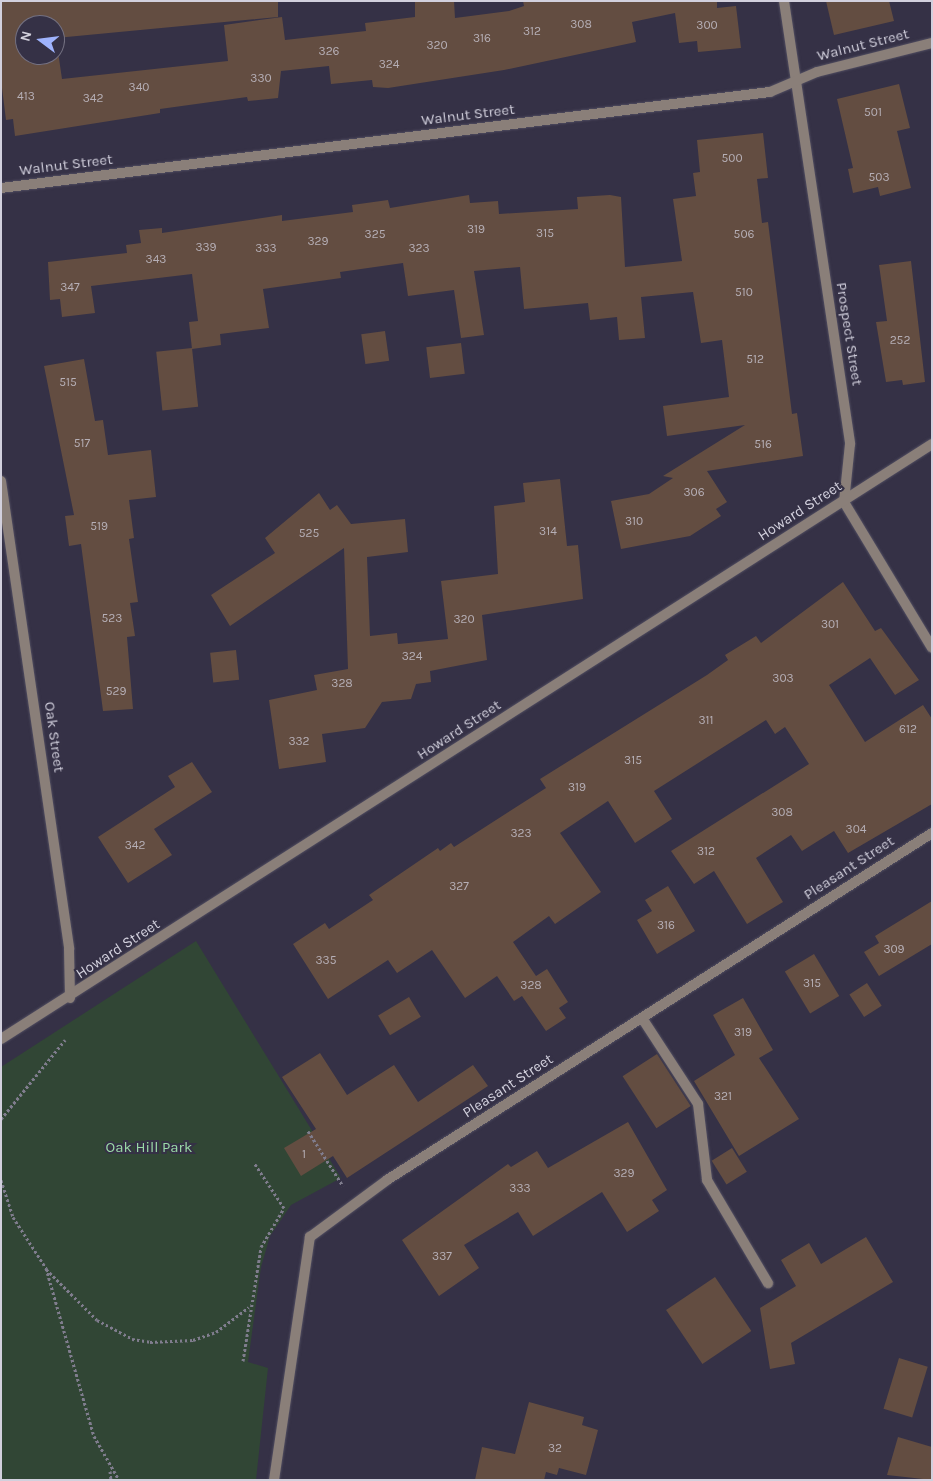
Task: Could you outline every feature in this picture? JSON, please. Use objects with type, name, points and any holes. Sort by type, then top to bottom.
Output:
[{"type":"street","name":"Prospect Street","points":[[784,1],[794,79],[850,444],[844,502]]},
{"type":"street","name":"Walnut Street","points":[[1,188],[770,92],[794,79],[932,43]]},
{"type":"street","name":"Howard Street","points":[[1,1039],[70,998],[932,444]]},
{"type":"street","name":"Oak Street","points":[[1,481],[69,949],[70,998]]},
{"type":"street","points":[[844,502],[932,648]]},
{"type":"street","name":"Pleasant Street","points":[[274,1480],[310,1237],[387,1180],[932,833]]},
{"type":"street","points":[[642,1018],[698,1104],[707,1180],[768,1283]]},
{"type":"path","points":[[1,1119],[65,1040]]},
{"type":"path","points":[[308,1131],[343,1186]]},
{"type":"path","points":[[243,1361],[249,1308],[261,1247],[284,1208],[255,1164]]},
{"type":"path","points":[[1,1180],[13,1217],[46,1268],[98,1320],[132,1339],[150,1342],[193,1340],[216,1332],[249,1308]]},
{"type":"path","points":[[46,1268],[94,1436],[110,1471],[119,1480]]},
{"type":"path","points":[[110,1471],[110,1480]]},
{"type":"green space","name":"Oak Hill Park","points":[[196,941],[341,1178],[291,1205],[270,1236],[261,1267],[248,1362],[268,1368],[256,1480],[1,1480],[1,1067]]},
{"type":"building","points":[[1,1],[278,1],[278,17],[65,37],[65,15],[15,15],[15,65],[60,65],[62,79],[228,61],[224,25],[282,17],[285,40],[366,31],[365,23],[415,17],[415,1],[454,1],[455,18],[509,11],[524,6],[523,1],[717,1],[717,8],[736,6],[741,48],[698,52],[697,41],[679,43],[675,13],[632,22],[636,42],[504,70],[388,88],[373,87],[372,80],[331,84],[329,66],[281,71],[278,98],[248,101],[247,97],[160,109],[160,113],[15,136],[13,119],[6,120],[1,80]]},
{"type":"building","points":[[826,1],[889,1],[894,21],[834,35]]},
{"type":"building","points":[[899,84],[910,128],[897,131],[911,188],[880,196],[878,187],[853,193],[848,169],[853,168],[837,99]]},
{"type":"building","points":[[763,133],[768,178],[757,179],[762,223],[768,222],[792,414],[797,413],[803,456],[707,471],[727,502],[716,509],[721,516],[690,536],[621,549],[611,501],[649,494],[673,478],[663,476],[745,425],[667,436],[663,406],[729,397],[722,340],[701,343],[693,292],[641,297],[645,338],[619,340],[617,317],[590,320],[588,303],[524,309],[520,267],[474,271],[484,335],[461,338],[454,290],[408,296],[403,263],[340,272],[341,278],[263,289],[269,328],[220,334],[221,345],[192,349],[189,322],[198,321],[192,274],[91,286],[95,313],[62,317],[60,299],[50,300],[48,262],[127,253],[126,245],[141,243],[139,230],[162,228],[162,233],[282,215],[282,221],[353,212],[352,205],[388,200],[390,208],[469,195],[470,203],[498,201],[499,214],[578,209],[577,197],[610,195],[621,197],[625,267],[682,261],[673,199],[696,196],[693,173],[700,172],[697,140]]},
{"type":"building","points":[[911,261],[925,382],[903,385],[902,380],[886,382],[876,322],[887,321],[879,265]]},
{"type":"building","points":[[385,331],[389,361],[365,364],[361,334]]},
{"type":"building","points":[[461,343],[465,374],[430,378],[426,347]]},
{"type":"building","points":[[192,348],[198,407],[162,410],[156,352]]},
{"type":"building","points":[[84,359],[95,421],[103,420],[108,455],[151,450],[156,497],[129,500],[134,538],[129,539],[138,602],[130,603],[135,636],[127,637],[133,709],[103,711],[81,544],[69,546],[65,516],[74,515],[44,366]]},
{"type":"building","points":[[560,479],[567,546],[578,545],[583,599],[482,615],[487,660],[430,671],[431,682],[416,684],[411,699],[382,702],[365,728],[322,734],[326,762],[279,769],[269,700],[317,690],[314,675],[348,669],[344,548],[230,626],[211,595],[275,553],[265,538],[319,493],[330,510],[337,505],[351,524],[405,519],[408,552],[367,557],[370,636],[397,633],[398,644],[448,639],[441,581],[498,574],[494,506],[525,502],[523,483]]},
{"type":"building","points":[[843,582],[875,631],[881,628],[919,680],[895,695],[870,658],[829,685],[865,742],[923,705],[932,719],[932,804],[848,853],[834,831],[802,851],[791,835],[756,858],[783,902],[747,924],[714,871],[694,884],[671,851],[809,764],[785,727],[775,734],[766,720],[654,791],[672,819],[635,843],[608,801],[560,833],[601,892],[555,924],[549,916],[513,942],[536,976],[547,969],[568,1002],[559,1008],[566,1018],[546,1031],[522,996],[514,1001],[497,976],[465,998],[432,950],[397,973],[388,960],[328,999],[293,944],[325,923],[329,929],[373,900],[369,895],[438,848],[440,851],[451,843],[454,847],[546,788],[540,779],[707,675],[728,660],[725,655],[756,636],[761,643]]},
{"type":"building","points":[[236,650],[239,680],[213,683],[210,653]]},
{"type":"building","points":[[192,762],[212,792],[154,829],[172,855],[128,883],[98,837],[175,787],[168,776]]},
{"type":"building","points":[[668,886],[695,931],[657,954],[637,920],[652,911],[645,900]]},
{"type":"building","points":[[932,901],[932,944],[879,976],[864,952],[879,943],[875,936]]},
{"type":"building","points":[[814,954],[839,996],[810,1014],[785,972]]},
{"type":"building","points":[[867,983],[882,1006],[864,1017],[849,994]]},
{"type":"building","points":[[409,997],[421,1017],[390,1035],[378,1016]]},
{"type":"building","points":[[743,998],[773,1050],[759,1058],[799,1119],[739,1156],[694,1081],[735,1055],[713,1015]]},
{"type":"building","points":[[320,1053],[347,1095],[394,1065],[418,1102],[473,1065],[488,1086],[347,1178],[333,1156],[301,1176],[284,1148],[316,1129],[282,1077]]},
{"type":"building","points":[[657,1054],[691,1106],[656,1128],[623,1076]]},
{"type":"building","points":[[628,1122],[667,1190],[652,1200],[659,1211],[627,1232],[602,1192],[533,1236],[518,1212],[464,1245],[479,1268],[439,1296],[402,1240],[508,1164],[511,1167],[537,1151],[548,1168]]},
{"type":"building","points":[[732,1148],[747,1172],[726,1184],[712,1161]]},
{"type":"building","points":[[866,1237],[893,1282],[791,1343],[795,1364],[770,1369],[760,1308],[796,1286],[781,1260],[809,1243],[821,1264]]},
{"type":"building","points":[[715,1277],[751,1331],[702,1364],[666,1310]]},
{"type":"building","points":[[899,1358],[928,1367],[912,1417],[884,1409]]},
{"type":"building","points":[[529,1402],[584,1417],[582,1425],[598,1430],[586,1475],[559,1468],[557,1475],[546,1472],[544,1480],[475,1480],[482,1447],[515,1454]]},
{"type":"building","points":[[898,1437],[932,1447],[932,1480],[887,1475]]}]
